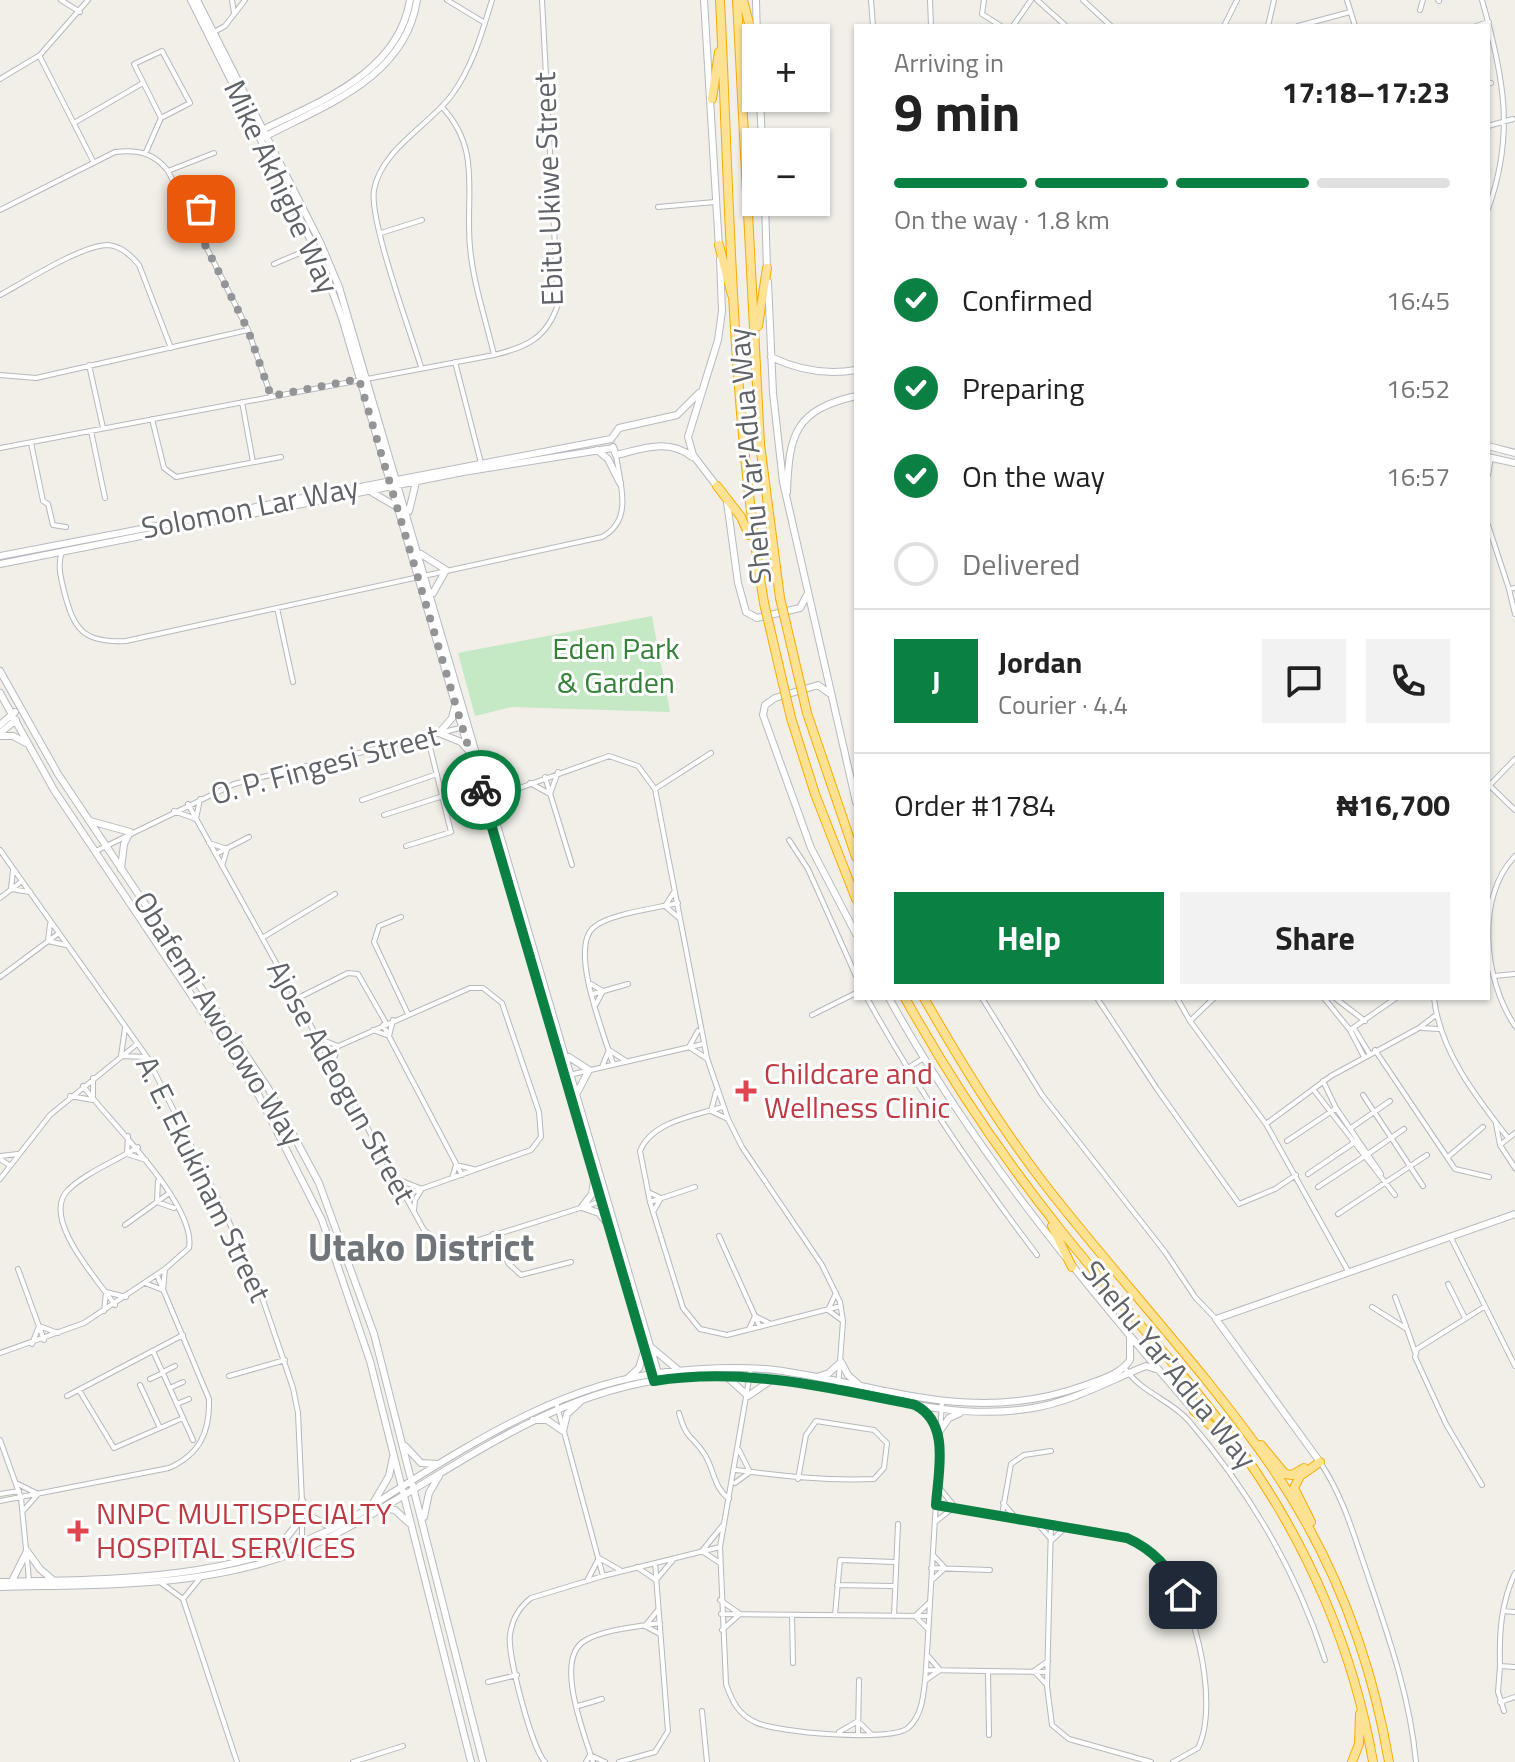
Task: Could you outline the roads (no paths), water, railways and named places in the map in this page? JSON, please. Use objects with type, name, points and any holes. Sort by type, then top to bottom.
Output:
[{"type":"highway","points":[[740,0],[748,24]]},
{"type":"highway","name":"Shehu Yar'Adua Way","points":[[740,0],[755,347],[765,495],[780,598],[807,713],[854,851]]},
{"type":"highway","points":[[712,99],[719,51],[720,2]]},
{"type":"highway","name":"Shehu Yar'Adua Way","points":[[720,2],[744,456],[764,603],[791,718],[815,794],[854,895]]},
{"type":"highway","points":[[719,245],[738,335]]},
{"type":"highway","points":[[755,347],[767,268]]},
{"type":"highway","points":[[717,486],[745,525],[760,576]]},
{"type":"highway","name":"Shehu Yar'Adua Way","points":[[906,1000],[965,1100],[1038,1201],[1243,1453],[1313,1571],[1340,1637],[1359,1698],[1373,1762]]},
{"type":"highway","name":"Shehu Yar'Adua Way","points":[[925,1000],[1027,1161],[1272,1467],[1320,1549],[1366,1660],[1389,1761]]},
{"type":"highway","points":[[1038,1201],[1072,1267]]},
{"type":"highway","points":[[1194,1411],[1243,1453]]},
{"type":"highway","points":[[1248,1435],[1289,1475],[1319,1460]]},
{"type":"highway","points":[[1319,1460],[1300,1476],[1294,1488],[1314,1527],[1320,1549]]},
{"type":"highway","points":[[1352,1762],[1360,1731],[1359,1698]]},
{"type":"street","points":[[61,0],[80,12]]},
{"type":"street","points":[[0,79],[40,55],[88,0]]},
{"type":"street","name":"Mike Akhigbe Way","points":[[191,0],[330,264],[363,378]]},
{"type":"street","name":"Mike Akhigbe Way","points":[[197,0],[314,247],[363,378]]},
{"type":"street","points":[[232,0],[234,15]]},
{"type":"street","points":[[214,32],[234,15],[245,0]]},
{"type":"street","points":[[262,134],[367,73],[394,41],[410,0]]},
{"type":"street","points":[[262,134],[372,79],[400,45],[417,0]]},
{"type":"street","points":[[447,0],[485,23]]},
{"type":"street","points":[[421,367],[374,209],[379,174],[442,107],[472,58],[492,0]]},
{"type":"street","name":"Ebitu Ukiwe Street","points":[[0,448],[494,355],[534,341],[549,327],[558,304],[542,0]]},
{"type":"street","points":[[704,0],[717,201],[720,328],[688,437],[701,465],[730,510],[738,583],[746,612],[757,618],[800,608],[807,595]]},
{"type":"street","points":[[756,0],[757,24]]},
{"type":"street","points":[[871,0],[873,24]]},
{"type":"street","points":[[930,0],[931,24]]},
{"type":"street","points":[[984,0],[982,14],[998,24]]},
{"type":"street","points":[[1014,24],[1031,0]]},
{"type":"street","points":[[1037,0],[1064,24]]},
{"type":"street","points":[[1083,0],[1109,24]]},
{"type":"street","points":[[1225,24],[1237,0]]},
{"type":"street","points":[[1268,24],[1274,0]]},
{"type":"street","points":[[1347,0],[1354,24]]},
{"type":"street","points":[[1420,10],[1423,0]]},
{"type":"street","points":[[1482,0],[1489,22],[1482,24]]},
{"type":"street","points":[[1305,24],[1350,12]]},
{"type":"street","points":[[1490,25],[1510,93],[1513,127]]},
{"type":"street","points":[[146,152],[161,118],[190,103],[162,51],[134,64],[161,118]]},
{"type":"street","points":[[40,55],[93,161]]},
{"type":"street","points":[[74,123],[143,83]]},
{"type":"street","points":[[442,107],[454,120],[466,143],[471,254],[494,355]]},
{"type":"street","points":[[1490,125],[1513,119]]},
{"type":"street","points":[[1490,206],[1505,181],[1511,150]]},
{"type":"street","points":[[0,210],[115,152],[146,152],[168,171],[248,330],[271,396]]},
{"type":"street","points":[[168,171],[214,153]]},
{"type":"street","points":[[658,207],[717,201]]},
{"type":"street","points":[[185,205],[198,202],[202,206],[192,219]]},
{"type":"street","points":[[765,216],[779,459],[854,794]]},
{"type":"street","points":[[381,233],[422,220]]},
{"type":"street","points":[[0,295],[90,249],[109,245],[131,255],[139,265],[171,348]]},
{"type":"street","points":[[274,264],[314,247]]},
{"type":"street","points":[[0,375],[36,378],[248,330]]},
{"type":"street","points":[[771,357],[797,368],[840,373],[854,370]]},
{"type":"street","points":[[455,362],[481,463]]},
{"type":"street","points":[[89,365],[103,428]]},
{"type":"street","points":[[363,378],[385,464],[419,552],[422,576],[432,597],[482,771],[487,799],[594,1175],[604,1199],[608,1225],[647,1347],[680,1370]]},
{"type":"street","points":[[363,378],[393,467],[398,508],[422,576],[455,699],[467,726],[471,755],[499,829],[564,1050],[568,1075],[578,1098],[656,1377]]},
{"type":"street","name":"Solomon Lar Way","points":[[415,479],[608,439],[619,428],[677,415],[703,390]]},
{"type":"street","points":[[787,500],[790,443],[802,420],[831,402],[854,396]]},
{"type":"street","points":[[242,402],[253,462]]},
{"type":"street","points":[[152,418],[169,474],[176,477],[281,457]]},
{"type":"street","points":[[91,431],[105,498]]},
{"type":"street","points":[[62,552],[59,565],[72,621],[86,635],[105,642],[126,641],[602,537],[618,525],[623,513],[620,483],[608,439]]},
{"type":"street","points":[[31,443],[43,501],[48,504],[53,525],[66,527]]},
{"type":"street","name":"Solomon Lar Way","points":[[0,564],[394,483],[593,450],[633,451],[677,447],[701,465]]},
{"type":"street","points":[[1490,447],[1515,453]]},
{"type":"street","points":[[593,450],[608,459],[620,483]]},
{"type":"street","points":[[1490,457],[1515,463]]},
{"type":"street","points":[[779,459],[788,459]]},
{"type":"street","points":[[385,464],[384,473],[370,488],[398,508]]},
{"type":"street","points":[[393,467],[415,479],[409,503],[410,523]]},
{"type":"street","name":"Solomon Lar Way","points":[[0,556],[370,488]]},
{"type":"street","points":[[1490,530],[1512,588],[1515,614]]},
{"type":"street","points":[[419,552],[446,570]]},
{"type":"street","points":[[44,556],[59,565]]},
{"type":"street","points":[[432,597],[446,570]]},
{"type":"street","points":[[277,608],[293,682]]},
{"type":"street","name":"Obafemi Awolowo Way","points":[[0,671],[89,820],[253,1064],[319,1183],[367,1312],[483,1762]]},
{"type":"street","points":[[829,693],[818,685],[775,698],[765,705],[763,715],[811,848],[854,930]]},
{"type":"street","name":"Obafemi Awolowo Way","points":[[0,693],[28,745],[232,1053],[290,1151],[346,1282],[403,1490],[471,1762]]},
{"type":"street","points":[[455,699],[452,718],[439,733],[461,742],[471,755]]},
{"type":"street","points":[[0,734],[22,710]]},
{"type":"street","points":[[0,725],[14,717]]},
{"type":"street","name":"O. P. Fingesi Street","points":[[96,851],[234,784],[467,726]]},
{"type":"street","points":[[0,734],[13,736],[28,745]]},
{"type":"street","points":[[406,846],[451,832],[427,735]]},
{"type":"street","points":[[655,789],[711,753]]},
{"type":"street","points":[[487,799],[609,756],[638,766],[655,789],[707,1058],[728,1119],[836,1293],[843,1321],[838,1386]]},
{"type":"street","points":[[1490,785],[1515,759]]},
{"type":"street","points":[[482,771],[495,784],[513,789]]},
{"type":"street","points":[[550,794],[558,772]]},
{"type":"street","points":[[362,800],[437,774]]},
{"type":"street","points":[[545,777],[572,865]]},
{"type":"street","points":[[530,783],[550,794]]},
{"type":"street","points":[[1490,787],[1515,810]]},
{"type":"street","points":[[499,829],[500,809],[513,789]]},
{"type":"street","points":[[384,815],[443,796]]},
{"type":"street","points":[[174,811],[196,819],[200,799]]},
{"type":"street","name":"Ajose Adeogun Street","points":[[188,804],[414,1213],[435,1239],[460,1246],[604,1199]]},
{"type":"street","points":[[89,820],[130,832],[124,844],[121,869]]},
{"type":"street","points":[[215,855],[249,837]]},
{"type":"street","points":[[789,840],[808,869],[854,972]]},
{"type":"street","points":[[209,843],[227,849]]},
{"type":"street","points":[[222,866],[227,849]]},
{"type":"street","name":"A. E. Ekukinam Street","points":[[0,850],[147,1057],[226,1215],[285,1360],[298,1413],[303,1545]]},
{"type":"street","points":[[1490,904],[1497,880],[1515,856]]},
{"type":"street","points":[[11,889],[13,868]]},
{"type":"street","points":[[0,898],[22,881]]},
{"type":"street","points":[[11,889],[30,892]]},
{"type":"street","points":[[665,906],[675,890]]},
{"type":"street","points":[[261,938],[335,894]]},
{"type":"street","points":[[613,1064],[583,948],[593,928],[678,903]]},
{"type":"street","points":[[665,906],[680,918]]},
{"type":"street","points":[[401,917],[379,926],[374,942],[408,1014]]},
{"type":"street","points":[[1490,921],[1494,976],[1503,1006],[1515,1026]]},
{"type":"street","points":[[48,941],[51,922]]},
{"type":"street","points":[[0,977],[59,933]]},
{"type":"street","points":[[48,941],[67,945]]},
{"type":"street","points":[[296,999],[348,973],[358,974],[462,1175]]},
{"type":"street","points":[[1494,976],[1515,974]]},
{"type":"street","points":[[590,984],[603,991]]},
{"type":"street","points":[[593,994],[628,984]]},
{"type":"street","points":[[325,1052],[470,988],[483,988],[502,1003],[539,1112],[541,1137],[531,1150],[404,1195]]},
{"type":"street","points":[[596,1004],[603,991]]},
{"type":"street","points":[[812,1015],[854,994]]},
{"type":"street","points":[[868,1000],[906,1069],[973,1171],[1037,1255]]},
{"type":"street","points":[[890,1000],[981,1148],[1072,1267],[1194,1411]]},
{"type":"street","points":[[983,1000],[1042,1095],[1165,1252],[1195,1297],[1216,1319],[1319,1460],[1340,1495],[1401,1676],[1410,1709],[1416,1762]]},
{"type":"street","points":[[1098,1000],[1239,1204],[1275,1189],[1296,1175]]},
{"type":"street","points":[[1178,1000],[1190,1021],[1266,1124],[1348,1271]]},
{"type":"street","points":[[1190,1021],[1212,1000]]},
{"type":"street","points":[[1325,1000],[1346,1030],[1365,1021],[1393,1000]]},
{"type":"street","points":[[1338,1000],[1365,1021]]},
{"type":"street","points":[[1434,1000],[1439,1029],[1465,1079],[1508,1138]]},
{"type":"street","points":[[1266,1124],[1323,1081],[1366,1054],[1419,1028],[1436,1015]]},
{"type":"street","points":[[389,1036],[393,1020]]},
{"type":"street","points":[[121,1056],[126,1025]]},
{"type":"street","points":[[1419,1028],[1439,1029]]},
{"type":"street","points":[[689,1047],[700,1029]]},
{"type":"street","points":[[1352,1029],[1366,1054]]},
{"type":"street","points":[[373,1030],[389,1036]]},
{"type":"street","points":[[318,1039],[338,1046]]},
{"type":"street","points":[[0,1176],[70,1096],[138,1043]]},
{"type":"street","points":[[568,1075],[703,1044]]},
{"type":"street","points":[[332,1065],[338,1046]]},
{"type":"street","points":[[689,1047],[707,1058]]},
{"type":"street","points":[[564,1050],[575,1063],[589,1070]]},
{"type":"street","points":[[609,1050],[626,1061]]},
{"type":"street","points":[[602,1067],[609,1050]]},
{"type":"street","points":[[1375,1050],[1447,1157],[1460,1171],[1489,1177]]},
{"type":"street","points":[[121,1056],[147,1057]]},
{"type":"street","points":[[906,1069],[924,1058]]},
{"type":"street","points":[[578,1098],[579,1084],[589,1070]]},
{"type":"street","points":[[93,1078],[93,1100]]},
{"type":"street","points":[[1323,1081],[1334,1109],[1395,1195]]},
{"type":"street","points":[[0,1353],[60,1334],[115,1305],[186,1252],[190,1241],[177,1209],[138,1147],[83,1086]]},
{"type":"street","points":[[1313,1089],[1351,1128],[1366,1155]]},
{"type":"street","points":[[711,1111],[717,1090]]},
{"type":"street","points":[[1363,1095],[1423,1186]]},
{"type":"street","points":[[70,1096],[93,1100]]},
{"type":"street","points":[[1351,1128],[1390,1101]]},
{"type":"street","points":[[723,1107],[661,1127],[643,1142],[640,1162],[650,1202],[683,1308],[690,1320],[713,1334],[760,1327],[841,1306]]},
{"type":"street","points":[[1287,1141],[1334,1109]]},
{"type":"street","points":[[711,1111],[728,1119]]},
{"type":"street","points":[[1496,1123],[1500,1145],[1515,1168]]},
{"type":"street","points":[[1447,1157],[1483,1127]]},
{"type":"street","points":[[1318,1187],[1404,1129]]},
{"type":"street","points":[[1500,1145],[1515,1133]]},
{"type":"street","points":[[127,1154],[128,1136]]},
{"type":"street","points":[[1308,1174],[1355,1142]]},
{"type":"street","points":[[115,1305],[64,1230],[60,1209],[66,1193],[75,1185],[138,1147]]},
{"type":"street","points":[[0,1158],[18,1154]]},
{"type":"street","points":[[127,1154],[147,1161]]},
{"type":"street","points":[[1338,1214],[1427,1155]]},
{"type":"street","points":[[0,1158],[9,1165]]},
{"type":"street","points":[[456,1165],[476,1170]]},
{"type":"street","points":[[452,1178],[456,1165]]},
{"type":"street","points":[[594,1175],[592,1194],[582,1207],[599,1213],[608,1225]]},
{"type":"street","points":[[393,1176],[406,1185],[422,1189]]},
{"type":"street","points":[[157,1202],[158,1179]]},
{"type":"street","points":[[650,1202],[695,1187]]},
{"type":"street","points":[[414,1213],[415,1200],[422,1189]]},
{"type":"street","points":[[648,1191],[661,1198]]},
{"type":"street","points":[[125,1225],[168,1194]]},
{"type":"street","points":[[653,1212],[661,1198]]},
{"type":"street","points":[[157,1202],[177,1209]]},
{"type":"street","points":[[1216,1319],[1515,1214]]},
{"type":"street","points":[[493,1234],[509,1264],[521,1275],[571,1262]]},
{"type":"street","points":[[719,1236],[760,1327]]},
{"type":"street","points":[[1450,1236],[1515,1366]]},
{"type":"street","points":[[18,1269],[44,1340]]},
{"type":"street","points":[[163,1290],[165,1269]]},
{"type":"street","points":[[0,1501],[169,1468],[193,1454],[205,1434],[209,1399],[157,1275]]},
{"type":"street","points":[[145,1283],[163,1290]]},
{"type":"street","points":[[1448,1284],[1465,1318]]},
{"type":"street","points":[[106,1292],[126,1297]]},
{"type":"street","points":[[104,1311],[106,1292]]},
{"type":"street","points":[[828,1310],[836,1293]]},
{"type":"street","points":[[1395,1297],[1415,1352],[1416,1364],[1482,1485]]},
{"type":"street","points":[[1372,1307],[1407,1329]]},
{"type":"street","points":[[1415,1352],[1484,1307]]},
{"type":"street","points":[[828,1310],[843,1321]]},
{"type":"street","points":[[749,1329],[755,1316]]},
{"type":"street","points":[[755,1316],[771,1324]]},
{"type":"street","points":[[39,1326],[60,1334]]},
{"type":"street","points":[[31,1345],[39,1326]]},
{"type":"street","points":[[67,1396],[183,1335]]},
{"type":"street","points":[[424,1528],[429,1493],[444,1466],[556,1405],[625,1380],[750,1372],[867,1389],[978,1412],[1055,1403],[1126,1370],[1131,1354],[1130,1336]]},
{"type":"street","points":[[625,1380],[639,1368],[647,1347]]},
{"type":"street","points":[[153,1351],[193,1440]]},
{"type":"street","points":[[229,1376],[285,1360]]},
{"type":"street","points":[[814,1378],[829,1373],[841,1362]]},
{"type":"street","points":[[841,1362],[852,1380],[867,1389]]},
{"type":"street","points":[[150,1379],[175,1366]]},
{"type":"street","points":[[0,1585],[160,1582],[240,1570],[303,1545],[375,1508],[529,1413],[680,1370],[814,1378],[915,1405],[970,1405],[1016,1404],[1072,1390],[1126,1370],[1146,1366],[1159,1370]]},
{"type":"street","points":[[1126,1370],[1141,1388],[1187,1418],[1254,1508],[1301,1596],[1325,1660]]},
{"type":"street","points":[[750,1372],[736,1470],[720,1547],[720,1600],[726,1684],[734,1706],[743,1716],[768,1727],[872,1735],[901,1732],[910,1727],[923,1698],[925,1682],[941,1405]]},
{"type":"street","points":[[723,1375],[748,1396]]},
{"type":"street","points":[[748,1396],[763,1382],[776,1378]]},
{"type":"street","points":[[170,1388],[183,1382]]},
{"type":"street","points":[[140,1385],[160,1428]]},
{"type":"street","points":[[79,1390],[111,1447],[116,1448],[183,1418]]},
{"type":"street","points":[[563,1431],[567,1414],[586,1397]]},
{"type":"street","points":[[177,1404],[189,1399]]},
{"type":"street","points":[[556,1405],[603,1576]]},
{"type":"street","points":[[915,1405],[929,1414],[939,1432]]},
{"type":"street","points":[[939,1432],[949,1418],[967,1412]]},
{"type":"street","points":[[679,1413],[687,1437],[704,1453],[717,1488],[729,1499]]},
{"type":"street","points":[[530,1420],[547,1420],[563,1431]]},
{"type":"street","points":[[736,1470],[798,1479],[874,1479],[884,1468],[887,1443],[874,1430],[816,1421],[806,1435],[798,1479]]},
{"type":"street","points":[[0,1440],[18,1484],[24,1510],[30,1584]]},
{"type":"street","points":[[402,1441],[421,1463],[444,1466]]},
{"type":"street","points":[[739,1450],[750,1472]]},
{"type":"street","points":[[1002,1515],[1011,1464],[1024,1455],[1051,1451]]},
{"type":"street","points":[[375,1508],[389,1476],[393,1454]]},
{"type":"street","points":[[733,1484],[750,1472]]},
{"type":"street","points":[[18,1484],[38,1494]]},
{"type":"street","points":[[937,1485],[955,1507]]},
{"type":"street","points":[[0,1494],[19,1491]]},
{"type":"street","points":[[24,1510],[38,1494]]},
{"type":"street","points":[[302,1501],[311,1517],[333,1528]]},
{"type":"street","points":[[275,1553],[297,1524],[302,1501]]},
{"type":"street","points":[[990,1513],[1003,1502]]},
{"type":"street","points":[[1003,1502],[1016,1518]]},
{"type":"street","points":[[936,1505],[1117,1535],[1138,1543],[1168,1568],[1180,1588],[1194,1630],[1208,1713],[1198,1748],[1173,1762]]},
{"type":"street","points":[[935,1523],[955,1507]]},
{"type":"street","points":[[0,1585],[12,1581],[30,1584],[53,1580],[190,1573],[303,1545],[375,1508],[395,1510],[411,1526]]},
{"type":"street","points":[[1035,1521],[1051,1540]]},
{"type":"street","points":[[702,1551],[725,1523]]},
{"type":"street","points":[[1051,1523],[1047,1686],[1052,1725],[1059,1733],[1151,1762]]},
{"type":"street","points":[[894,1616],[898,1524]]},
{"type":"street","points":[[1051,1540],[1067,1526]]},
{"type":"street","points":[[545,1762],[532,1740],[510,1637],[523,1604],[539,1595],[603,1576],[720,1547]]},
{"type":"street","points":[[27,1551],[53,1580]]},
{"type":"street","points":[[12,1581],[27,1551]]},
{"type":"street","points":[[702,1551],[720,1563]]},
{"type":"street","points":[[932,1554],[945,1568]]},
{"type":"street","points":[[599,1558],[622,1571]]},
{"type":"street","points":[[587,1581],[599,1558]]},
{"type":"street","points":[[656,1580],[674,1558]]},
{"type":"street","points":[[835,1615],[840,1560],[895,1562]]},
{"type":"street","points":[[619,1762],[655,1752],[668,1731],[670,1718],[655,1563]]},
{"type":"street","points":[[637,1567],[656,1580]]},
{"type":"street","points":[[931,1568],[990,1570]]},
{"type":"street","points":[[931,1582],[945,1568]]},
{"type":"street","points":[[1504,1711],[1500,1702],[1503,1611],[1515,1573]]},
{"type":"street","points":[[183,1599],[201,1577]]},
{"type":"street","points":[[160,1582],[183,1599],[237,1762]]},
{"type":"street","points":[[837,1585],[894,1586]]},
{"type":"street","points":[[720,1600],[740,1614]]},
{"type":"street","points":[[915,1616],[929,1603]]},
{"type":"street","points":[[645,1626],[658,1610]]},
{"type":"street","points":[[1503,1611],[1515,1612]]},
{"type":"street","points":[[721,1614],[928,1616]]},
{"type":"street","points":[[722,1630],[740,1614]]},
{"type":"street","points":[[792,1615],[793,1663]]},
{"type":"street","points":[[915,1616],[928,1629]]},
{"type":"street","points":[[593,1762],[569,1673],[569,1661],[577,1647],[595,1636],[660,1623]]},
{"type":"street","points":[[645,1626],[661,1634]]},
{"type":"street","points":[[926,1654],[940,1670]]},
{"type":"street","points":[[1034,1672],[1048,1661]]},
{"type":"street","points":[[1500,1666],[1515,1667]]},
{"type":"street","points":[[926,1670],[1048,1672]]},
{"type":"street","points":[[925,1682],[940,1670]]},
{"type":"street","points":[[988,1671],[989,1735]]},
{"type":"street","points":[[1034,1672],[1047,1686]]},
{"type":"street","points":[[488,1682],[517,1675]]},
{"type":"street","points":[[858,1735],[859,1680]]},
{"type":"street","points":[[1500,1702],[1515,1697]]},
{"type":"street","points":[[578,1706],[602,1699]]},
{"type":"street","points":[[702,1711],[707,1762]]},
{"type":"street","points":[[837,1733],[858,1721]]},
{"type":"street","points":[[858,1721],[872,1735]]},
{"type":"street","points":[[354,1762],[403,1746]]},
{"type":"street","points":[[586,1762],[590,1755]]},
{"type":"street","points":[[590,1755],[605,1762]]},
{"type":"place","name":"Childcare and Wellness Clinic","points":[[746,1091]]},
{"type":"place","name":"NNPC MULTISPECIALTY HOSPITAL SERVICES","points":[[78,1531]]},
{"type":"district","name":"Utako District","points":[[421,1248]]},
{"type":"park label","name":"Eden Park & Garden","points":[[616,666]]}]
